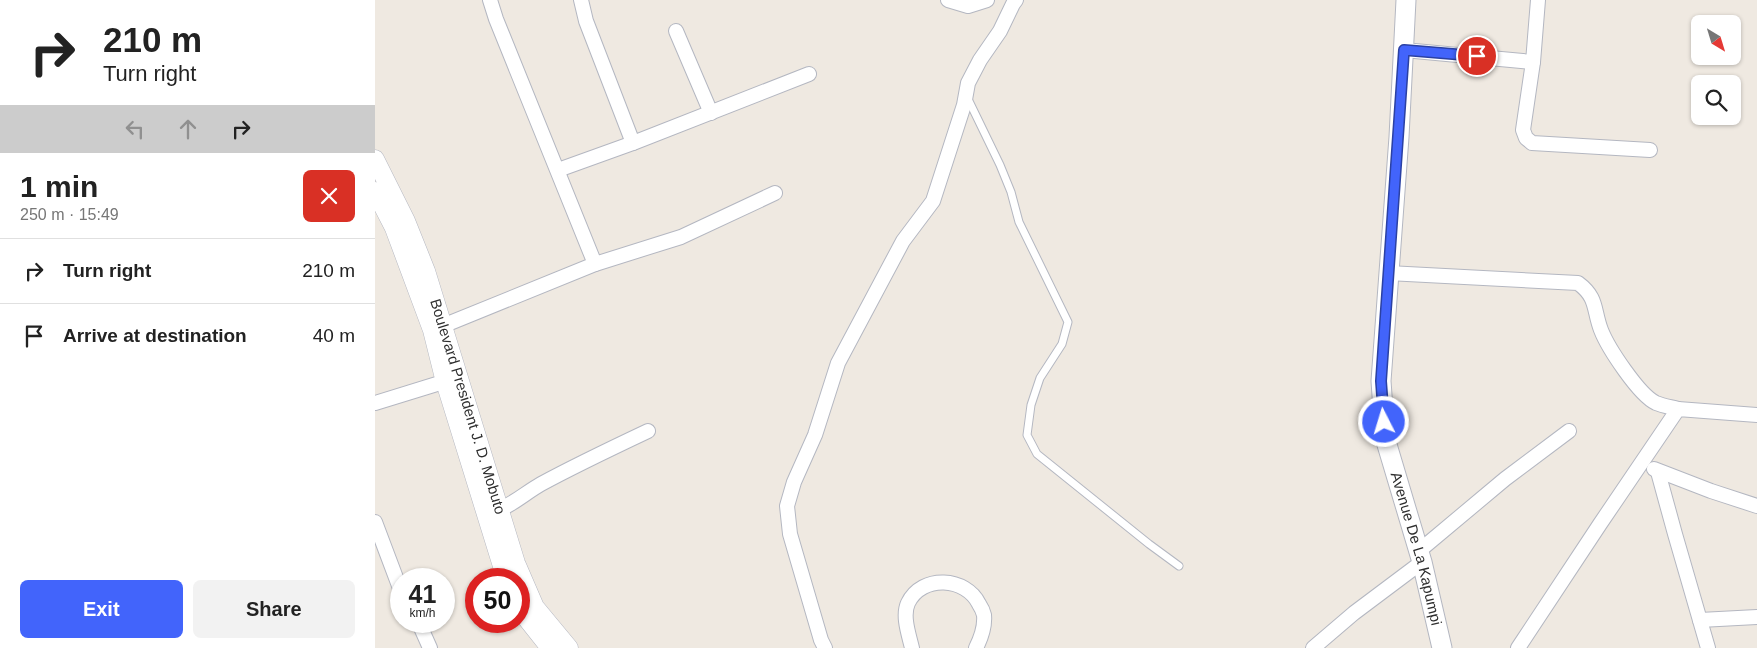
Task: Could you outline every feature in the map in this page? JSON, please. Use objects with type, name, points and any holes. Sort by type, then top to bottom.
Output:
[{"type":"main road","name":"Avenue De La Kapumpi","points":[[1406,0],[1399,137],[1381,381],[1385,438],[1420,556],[1442,648]]},
{"type":"street","points":[[490,0],[595,264]]},
{"type":"street","points":[[581,0],[586,21],[633,143]]},
{"type":"street","points":[[948,0],[968,6],[987,0]]},
{"type":"street","points":[[825,648],[790,534],[787,506],[794,482],[815,435],[838,362],[903,241],[933,202],[965,105],[968,83],[1016,0]]},
{"type":"street","points":[[1538,0],[1533,62],[1523,130],[1526,138],[1532,143],[1650,150]]},
{"type":"street","points":[[676,31],[711,113]]},
{"type":"street","points":[[1404,50],[1533,62]]},
{"type":"street","points":[[557,170],[633,143],[809,74]]},
{"type":"street","name":"Boulevard President J. D. Mobuto","points":[[375,159],[405,221],[426,271],[451,379],[493,512],[505,568]]},
{"type":"street","name":"Boulevard President J. D. Mobuto","points":[[375,191],[394,228],[438,328]]},
{"type":"street","points":[[438,328],[595,264],[681,237],[775,193]]},
{"type":"street","points":[[1388,274],[1578,284],[1587,290],[1593,301],[1601,330],[1614,354],[1641,391],[1657,403],[1678,409],[1757,415]]},
{"type":"street","points":[[375,402],[451,379]]},
{"type":"street","points":[[1518,648],[1678,409]]},
{"type":"street","points":[[493,512],[575,465],[648,431]]},
{"type":"street","points":[[1313,648],[1420,556],[1505,479],[1569,431]]},
{"type":"street","points":[[1642,463],[1658,472],[1757,506]]},
{"type":"street","points":[[1658,472],[1708,648]]},
{"type":"street","name":"Boulevard President J. D. Mobuto","points":[[493,512],[535,607],[569,648]]},
{"type":"street","points":[[375,522],[392,568]]},
{"type":"street","points":[[912,648],[906,623],[907,604],[920,588],[938,582],[961,585],[975,596],[984,614],[981,638],[976,648]]},
{"type":"street","points":[[1700,620],[1757,617]]},
{"type":"street","points":[[530,623],[550,648]]},
{"type":"street","points":[[423,633],[430,648]]},
{"type":"lane","points":[[965,94],[1000,165],[1011,192],[1019,222],[1068,322],[1062,344],[1040,378],[1031,405],[1027,435],[1037,454],[1179,566]]},
{"type":"route","points":[[1384,422],[1381,381],[1404,50],[1477,56]]}]
